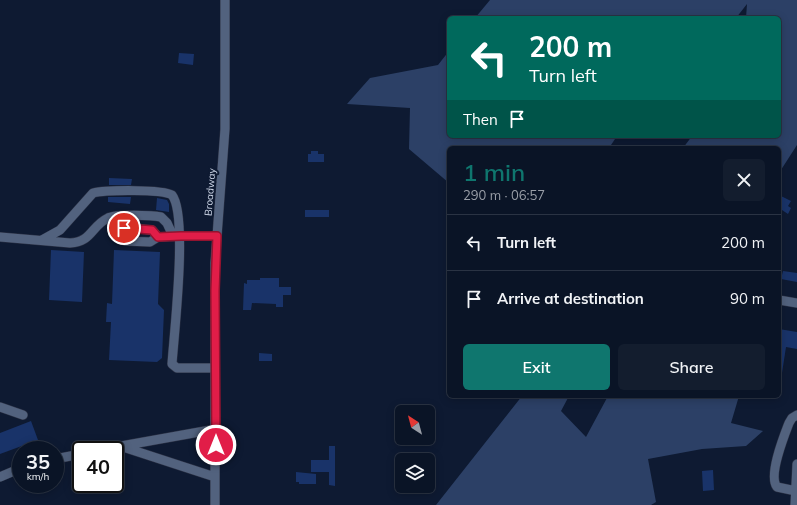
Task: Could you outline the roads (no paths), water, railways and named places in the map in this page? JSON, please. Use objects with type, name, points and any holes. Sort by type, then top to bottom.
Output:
[{"type":"street","name":"Broadway","points":[[215,505],[215,277],[225,129],[225,0]]},
{"type":"street","points":[[42,240],[60,230],[93,193],[154,192],[170,194],[175,201],[177,236],[172,364],[177,368],[215,368]]},
{"type":"street","points":[[0,237],[70,243],[80,242],[106,219],[112,216],[161,217],[177,236]]},
{"type":"street","points":[[158,237],[217,236]]},
{"type":"street","points":[[781,300],[797,303]]},
{"type":"street","points":[[0,407],[23,415]]},
{"type":"street","points":[[796,491],[777,487],[773,480],[777,459],[789,423],[792,418],[797,415]]},
{"type":"street","points":[[124,445],[216,429]]},
{"type":"street","points":[[124,447],[215,477]]},
{"type":"street","points":[[795,505],[797,464]]},
{"type":"street","points":[[0,477],[12,472]]}]
